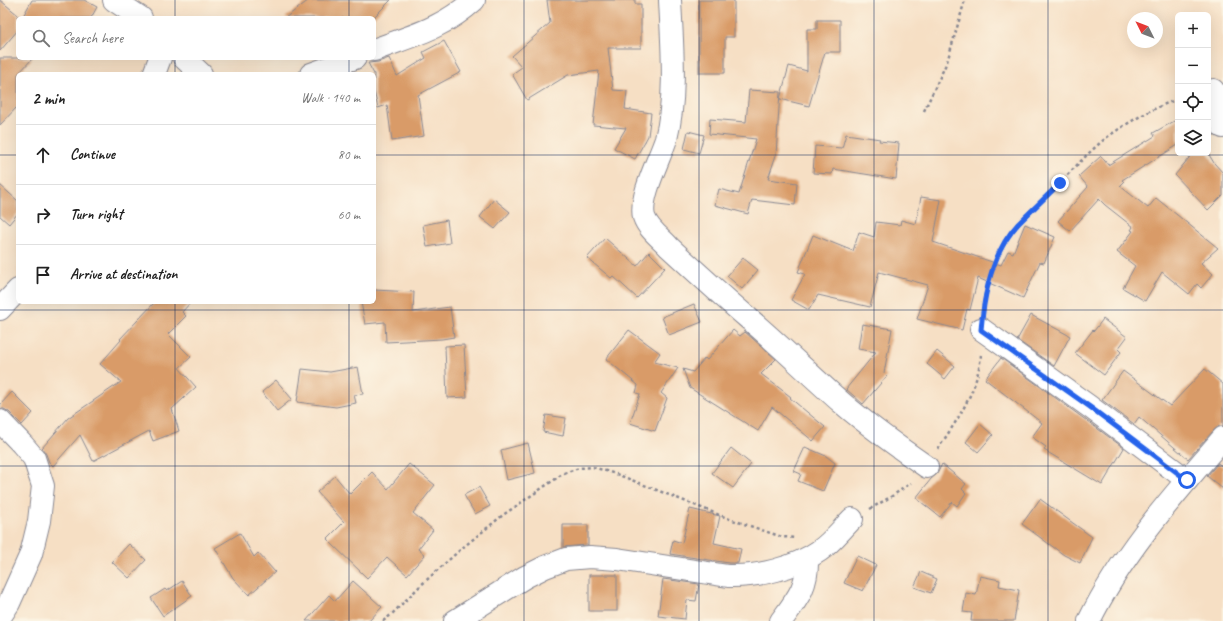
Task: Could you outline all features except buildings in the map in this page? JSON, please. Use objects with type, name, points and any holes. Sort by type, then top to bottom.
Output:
[{"type":"street","points":[[114,0],[138,16]]},
{"type":"street","points":[[376,49],[421,34],[443,24],[461,12],[474,0]]},
{"type":"street","points":[[670,0],[673,78],[670,117],[666,139],[649,184],[643,205],[644,216],[649,225],[672,250],[717,292],[772,339],[841,402],[876,431],[926,467]]},
{"type":"street","points":[[155,72],[159,60]]},
{"type":"street","points":[[186,60],[199,72]]},
{"type":"street","points":[[316,72],[350,60]]},
{"type":"street","points":[[1212,90],[1223,127]]},
{"type":"street","points":[[981,330],[1090,407],[1187,480]]},
{"type":"street","points":[[0,422],[34,458],[43,486],[39,521],[31,554],[9,603],[0,617]]},
{"type":"street","points":[[1089,621],[1098,602],[1147,529],[1223,438]]},
{"type":"street","points":[[455,621],[525,577],[566,559],[590,557],[617,559],[728,576],[746,576],[789,566],[807,559],[820,551],[852,519]]},
{"type":"street","points":[[781,621],[800,594],[807,570],[807,559]]},
{"type":"path","points":[[924,111],[947,62],[965,0]]},
{"type":"path","points":[[852,519],[892,496],[912,482],[926,467],[956,423],[970,399],[980,366],[981,330],[987,284],[1005,242],[1018,225],[1106,139],[1123,126],[1175,100]]},
{"type":"path","points":[[383,621],[461,549],[503,516],[564,473],[579,468],[593,467],[619,475],[727,518],[782,537],[797,538]]},
{"type":"route","points":[[1060,183],[1018,225],[1005,242],[987,284],[982,311],[981,330],[1090,407],[1187,480]]}]
